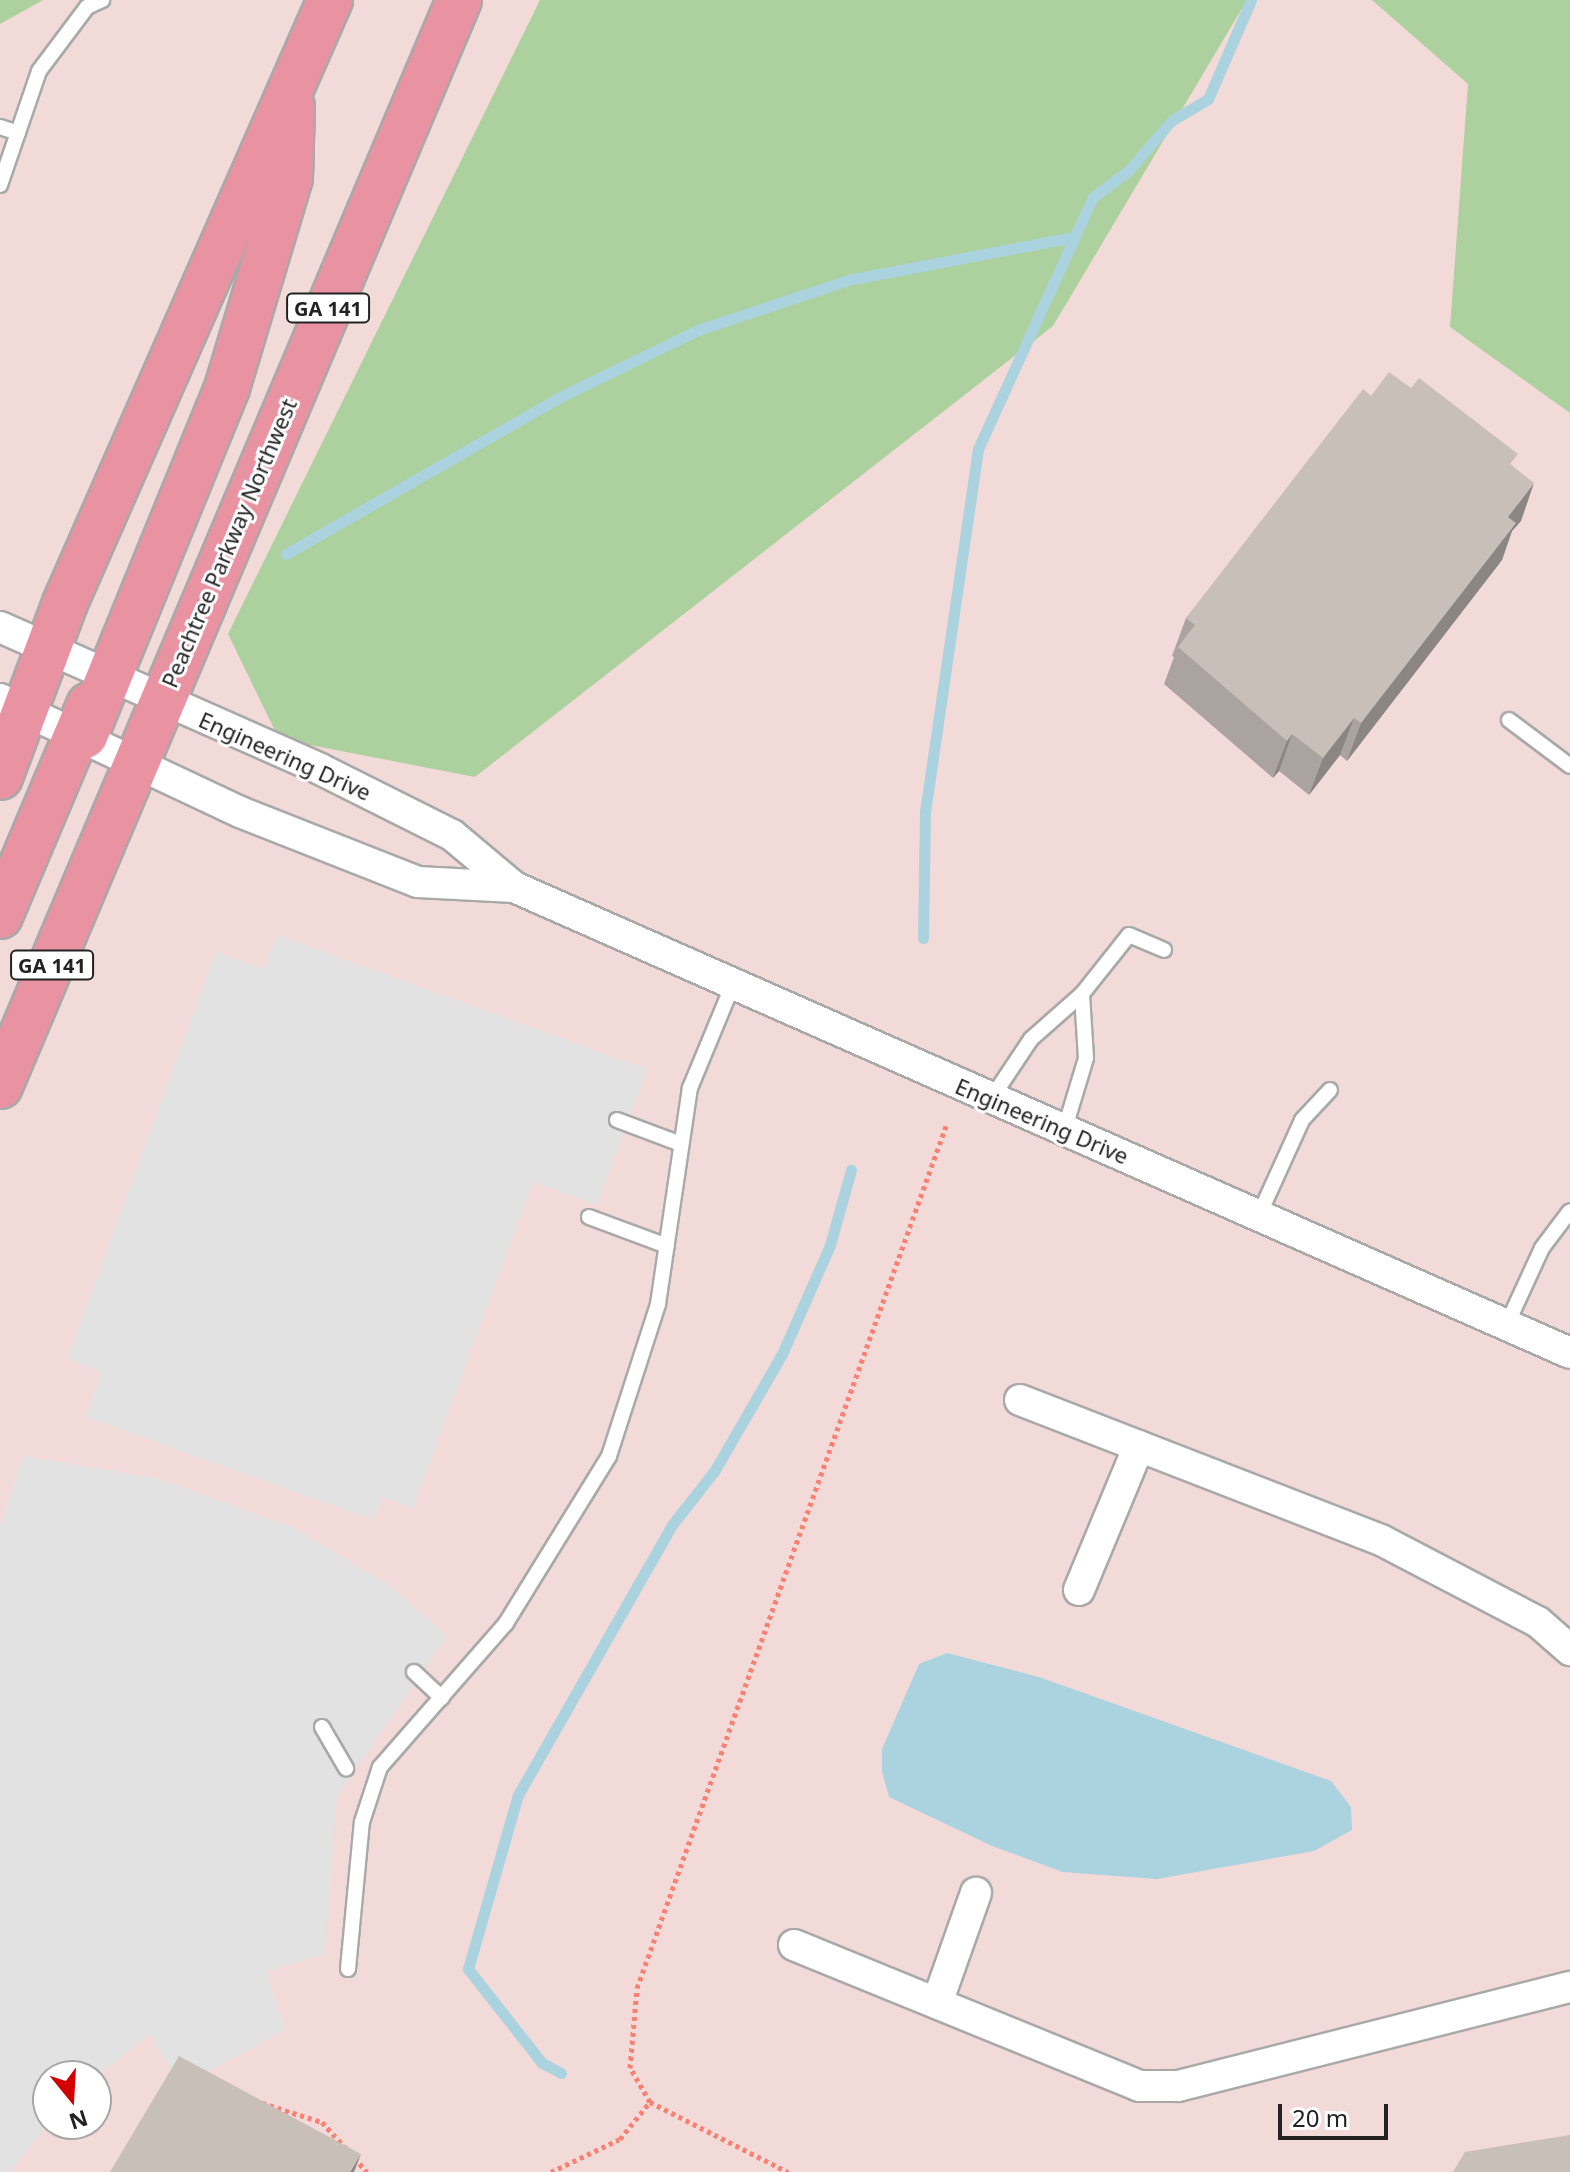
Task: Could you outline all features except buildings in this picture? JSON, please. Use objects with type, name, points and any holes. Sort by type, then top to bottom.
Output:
[{"type":"highway","points":[[0,777],[13,705],[48,650],[293,92],[330,0]]},
{"type":"highway","name":"Peachtree Parkway Northwest","points":[[0,1086],[140,762],[459,0]]},
{"type":"highway","points":[[0,916],[81,735],[227,388],[290,178],[293,92]]},
{"type":"street","name":"Engineering Drive","points":[[0,627],[163,703],[320,769],[452,835],[514,887],[991,1100],[1508,1322],[1570,1353]]},
{"type":"street","name":"Engineering Drive","points":[[13,705],[140,762],[240,812],[418,882],[514,887]]},
{"type":"street","points":[[1020,1400],[1381,1540],[1538,1622],[1570,1650]]},
{"type":"street","points":[[1079,1590],[1139,1446]]},
{"type":"street","points":[[937,2003],[976,1893]]},
{"type":"street","points":[[794,1945],[1139,2086],[1178,2086],[1570,1987]]},
{"type":"lane","points":[[0,185],[39,71],[87,7],[102,0]]},
{"type":"lane","points":[[0,127],[18,133]]},
{"type":"lane","points":[[1509,720],[1570,766]]},
{"type":"lane","points":[[991,1100],[1031,1039],[1082,994],[1129,935],[1164,950]]},
{"type":"lane","points":[[348,1969],[362,1822],[380,1767],[506,1623],[609,1456],[658,1304],[690,1088],[733,984]]},
{"type":"lane","points":[[1064,1131],[1086,1058],[1082,994]]},
{"type":"lane","points":[[1259,1215],[1302,1120],[1330,1090]]},
{"type":"lane","points":[[617,1120],[681,1144]]},
{"type":"lane","points":[[1508,1322],[1542,1248],[1570,1211]]},
{"type":"lane","points":[[589,1217],[667,1246]]},
{"type":"lane","points":[[414,1672],[442,1698]]},
{"type":"lane","points":[[322,1727],[346,1768]]},
{"type":"path","points":[[788,2172],[650,2102],[630,2068],[637,1988],[946,1126]]},
{"type":"path","points":[[250,2105],[264,2102],[322,2122],[367,2172]]},
{"type":"path","points":[[551,2172],[620,2139],[650,2102]]},
{"type":"shaded area","points":[[0,0],[1570,0],[1570,2172],[0,2172]]},
{"type":"shaded area","points":[[277,935],[647,1069],[597,1205],[533,1182],[413,1508],[382,1497],[373,1520],[86,1417],[102,1372],[67,1359],[216,952],[264,969]]},
{"type":"shaded area","points":[[24,1456],[160,1479],[294,1528],[389,1585],[447,1636],[337,1797],[324,1955],[266,1971],[285,2030],[180,2086],[150,2034],[112,2064],[112,2060],[32,2060],[32,2140],[35,2140],[10,2172],[0,2172],[0,1525]]},
{"type":"green space","points":[[0,0],[43,0],[0,24]]},
{"type":"green space","points":[[540,0],[1247,0],[1053,326],[475,777],[279,739],[228,634]]},
{"type":"green space","points":[[1372,0],[1570,0],[1570,413],[1450,327],[1468,84]]},
{"type":"water","points":[[947,1653],[1039,1677],[1331,1781],[1351,1807],[1352,1830],[1314,1851],[1157,1879],[1063,1872],[992,1846],[889,1797],[882,1772],[882,1749],[919,1664]]},
{"type":"waterway","points":[[923,938],[925,812],[978,449],[1093,197],[1128,171],[1171,121],[1208,99],[1251,0]]},
{"type":"waterway","points":[[286,554],[558,398],[698,330],[848,280],[1068,238]]},
{"type":"waterway","points":[[561,2073],[542,2063],[468,1969],[518,1795],[672,1525],[715,1470],[782,1354],[830,1245],[851,1170]]}]
